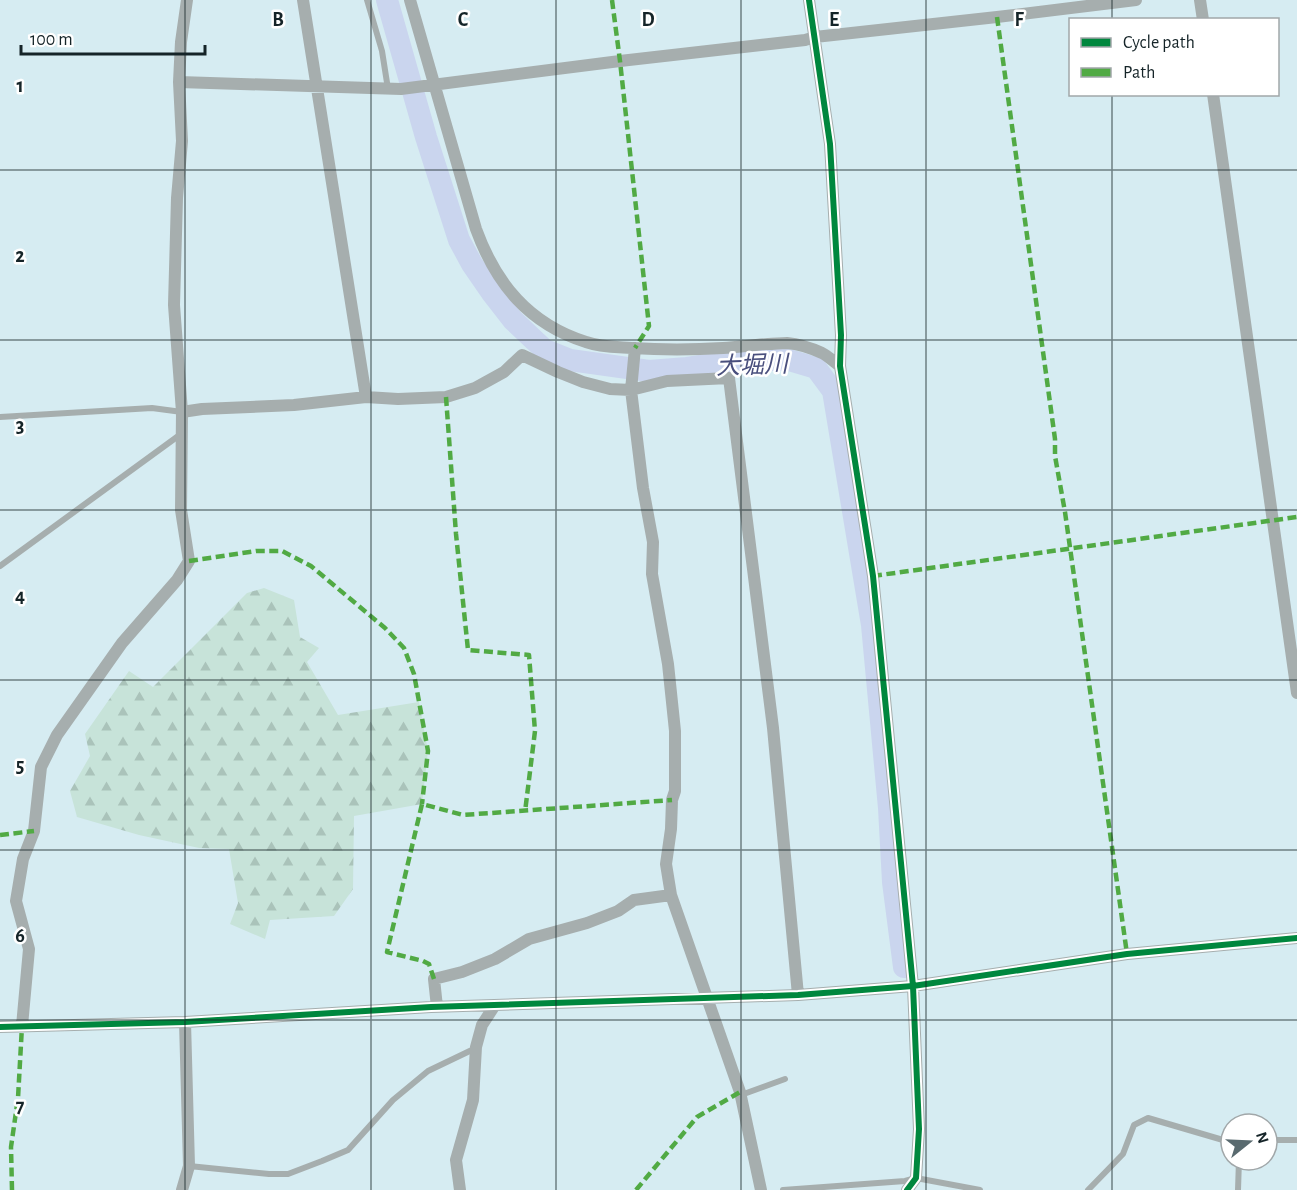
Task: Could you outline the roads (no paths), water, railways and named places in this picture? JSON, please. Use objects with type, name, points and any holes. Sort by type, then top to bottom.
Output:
[{"type":"street","points":[[22,1026],[29,949],[16,901],[22,859],[34,831],[41,767],[57,735],[115,652],[177,580],[189,561],[181,510],[182,412],[174,305],[177,198],[182,141],[179,82],[181,42],[187,0]]},
{"type":"street","points":[[303,0],[366,397]]},
{"type":"street","points":[[410,0],[476,229],[488,259],[504,286],[519,302],[539,319],[563,333],[588,343],[657,350],[787,343],[824,354],[840,366]]},
{"type":"street","points":[[809,0],[830,144],[841,335],[840,366],[873,576],[913,986],[919,1129],[916,1178],[907,1190]]},
{"type":"street","points":[[179,82],[401,89],[815,37],[1136,0]]},
{"type":"street","points":[[1200,0],[1203,18]]},
{"type":"street","points":[[1213,96],[1297,693]]},
{"type":"street","points":[[635,349],[631,390],[652,542],[652,574],[668,664],[675,731],[675,791],[672,800],[666,864],[671,895],[740,1096],[761,1190]]},
{"type":"street","points":[[182,412],[294,405],[366,397],[398,399],[446,397],[475,388],[504,372],[522,355],[583,382],[610,389],[631,390],[667,381],[729,378],[773,728],[798,995]]},
{"type":"street","points":[[437,1007],[434,979],[462,972],[495,959],[529,939],[587,924],[618,911],[634,900],[671,895]]},
{"type":"street","points":[[0,1027],[185,1022],[437,1007],[798,995],[913,986],[1127,954],[1297,938]]},
{"type":"street","points":[[460,1190],[456,1160],[473,1100],[476,1047],[482,1025],[495,1005]]},
{"type":"street","points":[[182,1190],[189,1166],[185,1022]]},
{"type":"lane","points":[[366,0],[382,51],[388,89]]},
{"type":"lane","points":[[0,417],[152,408],[182,412]]},
{"type":"lane","points":[[0,566],[182,434]]},
{"type":"lane","points":[[189,1166],[288,1174],[322,1161],[348,1150],[393,1100],[428,1071],[476,1047]]},
{"type":"lane","points":[[740,1096],[785,1080]]},
{"type":"lane","points":[[1088,1190],[1123,1154],[1134,1125],[1148,1118],[1219,1139]]},
{"type":"lane","points":[[1279,1140],[1297,1140]]},
{"type":"lane","points":[[1238,1190],[1239,1172]]},
{"type":"lane","points":[[783,1190],[905,1181],[916,1178],[980,1190]]},
{"type":"waterway","name":"大堀川","points":[[387,0],[426,137],[459,240],[472,264],[513,320],[545,350],[570,360],[649,371],[721,363],[789,360],[816,368],[833,391],[872,625],[889,808],[893,882],[904,967]]}]
